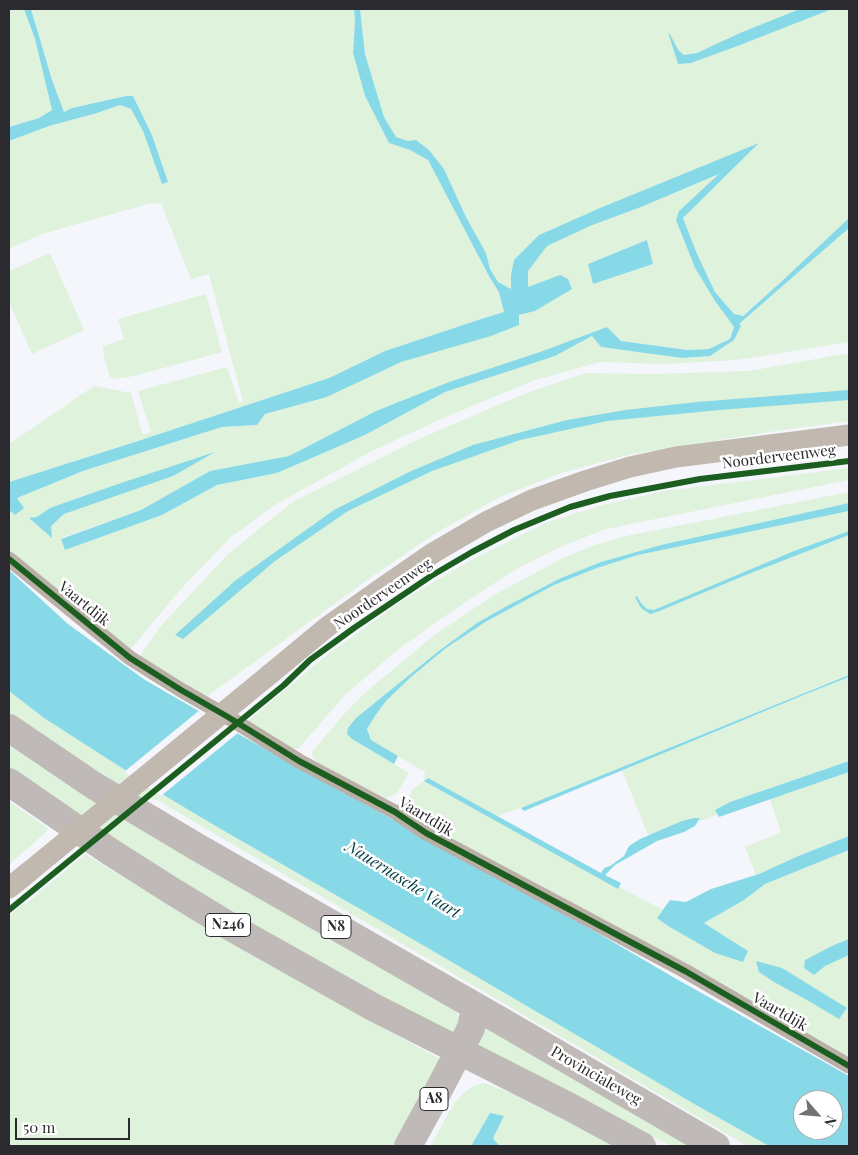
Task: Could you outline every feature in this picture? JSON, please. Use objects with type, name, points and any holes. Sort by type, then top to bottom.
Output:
[{"type":"highway","name":"N8","points":[[9,728],[93,785],[475,1007]]},
{"type":"highway","name":"N246","points":[[9,782],[109,851],[220,920],[373,1007],[459,1050]]},
{"type":"highway","name":"A8","points":[[408,1146],[470,1028],[475,1007]]},
{"type":"highway","name":"Provincialeweg","points":[[475,1007],[716,1146]]},
{"type":"highway","points":[[459,1050],[642,1146]]},
{"type":"street","name":"Noorderveenweg","points":[[9,888],[327,627],[433,553],[486,522],[532,500],[630,467],[676,457],[849,435]]},
{"type":"street","name":"Vaartdijk","points":[[9,558],[130,658],[181,690],[299,761],[395,812],[426,834],[685,971],[849,1066]]},
{"type":"green space","points":[[9,9],[24,9],[35,39],[52,110],[39,118],[9,127]]},
{"type":"green space","points":[[31,9],[354,9],[353,53],[365,96],[389,143],[410,150],[428,160],[499,292],[504,312],[385,351],[329,378],[9,482],[9,444],[94,386],[131,393],[143,435],[151,432],[138,391],[227,367],[239,403],[243,402],[209,274],[191,279],[161,203],[148,204],[42,234],[9,249],[9,141],[49,126],[120,105],[131,109],[143,131],[162,184],[168,182],[152,135],[133,96],[72,108],[64,112],[52,80]]},
{"type":"green space","points":[[360,9],[849,9],[849,218],[742,316],[734,314],[715,292],[683,218],[758,144],[600,208],[539,235],[511,275],[511,290],[498,282],[490,269],[486,253],[466,217],[444,169],[429,150],[396,137],[384,117],[365,54]]},
{"type":"green space","points":[[721,173],[679,211],[676,220],[695,268],[715,301],[734,327],[730,340],[709,349],[687,350],[621,341],[607,327],[540,352],[449,382],[376,411],[289,456],[210,471],[141,510],[61,538],[65,550],[162,515],[217,485],[277,473],[365,435],[445,392],[555,356],[592,336],[601,347],[682,358],[710,356],[734,340],[739,324],[849,228],[849,342],[737,360],[665,364],[600,362],[532,381],[439,420],[372,451],[273,506],[230,538],[180,590],[130,650],[9,551],[9,510],[15,515],[17,498],[83,471],[222,427],[257,425],[265,414],[327,397],[401,362],[519,315],[535,311],[528,287],[527,271],[547,246],[590,226],[641,207]],"holes":[[[647,240],[653,264],[593,284],[588,264]]]},
{"type":"green space","points":[[50,253],[84,330],[32,354],[9,302],[9,271]]},
{"type":"green space","points":[[206,294],[222,352],[134,376],[116,379],[110,377],[103,346],[124,339],[118,319]]},
{"type":"green space","points":[[844,354],[849,355],[849,421],[632,454],[561,473],[500,497],[436,533],[370,578],[206,697],[139,658],[159,628],[228,554],[294,501],[419,439],[524,394],[586,373],[653,374],[749,371]]},
{"type":"green space","points":[[849,468],[849,480],[606,529],[565,545],[518,568],[401,647],[345,695],[298,749],[291,748],[248,721],[328,654],[405,599],[473,559],[550,521],[603,505],[664,491]]},
{"type":"green space","points":[[849,492],[849,503],[661,545],[601,562],[561,578],[477,623],[440,650],[356,718],[348,728],[352,739],[409,773],[397,793],[390,797],[386,798],[327,769],[318,764],[313,757],[312,752],[345,713],[367,691],[436,634],[494,595],[565,557],[621,537]]},
{"type":"green space","points":[[849,511],[849,531],[794,551],[667,606],[654,610],[647,609],[637,596],[641,608],[657,612],[849,535],[849,675],[497,816],[428,778],[619,888],[663,910],[657,917],[668,926],[715,953],[743,962],[748,951],[704,923],[744,900],[765,884],[849,850],[849,1063],[415,818],[405,806],[412,790],[424,781],[425,772],[371,740],[367,729],[386,701],[446,648],[487,621],[554,585],[597,568],[638,555]]},
{"type":"green space","points":[[849,677],[849,761],[730,802],[715,810],[718,814],[698,822],[700,818],[694,818],[648,835],[622,770]]},
{"type":"green space","points":[[9,691],[44,718],[167,797],[769,1146],[747,1146],[157,800],[140,797],[85,764],[9,713]]},
{"type":"green space","points":[[9,744],[453,1005],[460,1018],[459,1038],[290,947],[192,890],[71,812],[9,767]]},
{"type":"green space","points":[[849,772],[849,836],[756,875],[745,847],[781,832],[770,799]]},
{"type":"green space","points":[[9,801],[49,829],[9,865]]},
{"type":"green space","points":[[85,854],[257,958],[440,1059],[429,1084],[392,1146],[9,1146],[9,916]]},
{"type":"green space","points":[[484,1023],[696,1146],[670,1146],[473,1045]]},
{"type":"green space","points":[[484,1083],[509,1092],[618,1146],[500,1146],[493,1138],[490,1113],[471,1146],[430,1146],[455,1102],[473,1086]]},
{"type":"water","points":[[24,9],[31,9],[52,80],[64,112],[72,108],[133,96],[152,135],[168,182],[162,184],[143,131],[131,109],[120,105],[49,126],[9,141],[9,127],[39,118],[52,110],[35,39]]},
{"type":"water","points":[[354,9],[360,9],[365,54],[384,117],[396,137],[408,141],[416,140],[429,150],[444,169],[466,217],[486,253],[490,269],[498,282],[511,289],[514,260],[539,235],[759,143],[683,218],[715,292],[734,314],[743,316],[849,218],[849,228],[739,324],[741,326],[734,340],[710,356],[682,358],[601,347],[592,336],[555,356],[445,392],[365,435],[277,473],[217,485],[162,515],[65,550],[61,539],[141,510],[210,471],[289,456],[376,411],[449,382],[540,352],[607,327],[621,341],[687,350],[709,349],[730,339],[734,327],[715,301],[695,268],[676,220],[679,211],[719,174],[590,226],[547,246],[528,271],[528,287],[560,275],[568,279],[572,289],[535,311],[519,315],[519,325],[491,336],[401,362],[327,397],[265,414],[257,425],[222,427],[83,471],[17,498],[24,508],[15,515],[9,510],[9,482],[329,378],[385,351],[504,312],[499,292],[428,160],[410,150],[389,143],[365,96],[353,53]]},
{"type":"water","points":[[800,9],[832,9],[691,63],[678,64],[668,32],[678,50],[684,55],[697,53]]},
{"type":"water","points":[[647,240],[653,264],[593,284],[588,264]]},
{"type":"water","points":[[849,390],[849,400],[607,421],[520,440],[432,471],[348,511],[275,561],[183,639],[175,635],[236,580],[334,510],[409,472],[473,445],[567,420],[626,410],[697,402]]},
{"type":"water","points":[[215,452],[173,476],[64,514],[51,526],[52,538],[29,518],[37,517],[50,508]]},
{"type":"water","points":[[849,503],[849,511],[638,555],[597,568],[554,585],[487,621],[446,648],[386,701],[367,729],[371,740],[398,756],[394,764],[352,739],[347,734],[348,728],[356,718],[440,650],[477,623],[561,578],[601,562],[661,545]]},
{"type":"water","points":[[849,531],[849,535],[657,612],[650,614],[641,608],[635,597],[637,596],[647,609],[654,610],[794,551]]},
{"type":"water","name":"Nauernasche Vaart","points":[[9,570],[68,624],[145,680],[849,1076],[849,1146],[769,1146],[219,828],[44,718],[9,691]]},
{"type":"water","points":[[849,675],[849,677],[524,811],[521,808]]},
{"type":"water","points":[[849,761],[849,772],[719,817],[715,810],[730,802]]},
{"type":"water","points":[[428,778],[601,873],[604,868],[624,856],[629,846],[640,839],[682,821],[700,818],[695,826],[684,832],[657,841],[615,865],[605,875],[621,883],[618,889],[424,781]]},
{"type":"water","points":[[849,836],[849,850],[765,884],[744,900],[704,923],[748,951],[743,962],[715,953],[657,918],[670,900],[686,902],[711,889],[759,874]]},
{"type":"water","points":[[849,939],[849,955],[825,966],[814,975],[804,968],[805,960]]},
{"type":"water","points":[[756,961],[782,968],[847,1008],[839,1019],[759,972]]},
{"type":"water","points":[[490,1113],[504,1116],[493,1138],[500,1146],[471,1146]]},
{"type":"pier","points":[[201,709],[239,732],[161,796],[124,772]]},
{"type":"cycle path","points":[[9,910],[284,685],[310,660],[431,576],[472,552],[514,530],[570,507],[610,496],[700,479],[849,461]]},
{"type":"cycle path","points":[[9,559],[130,658],[181,690],[299,761],[395,812],[426,833],[685,971],[849,1066]]}]
